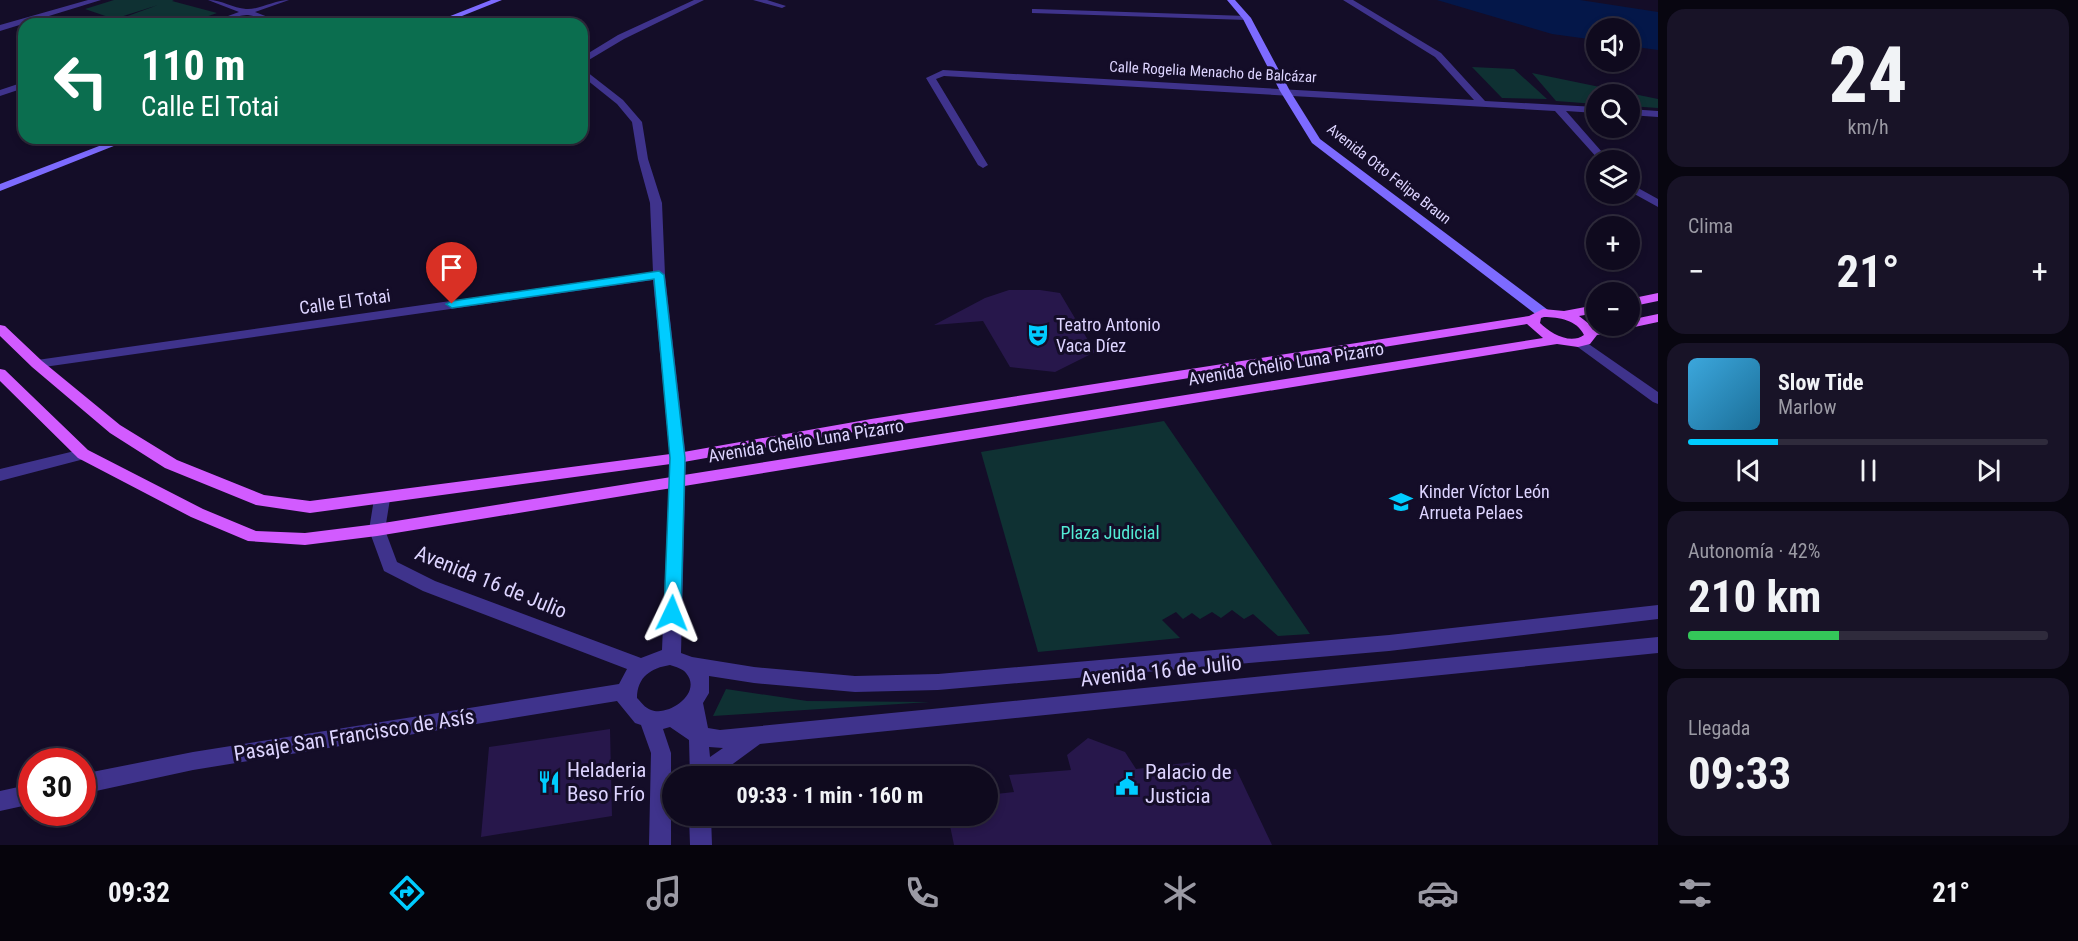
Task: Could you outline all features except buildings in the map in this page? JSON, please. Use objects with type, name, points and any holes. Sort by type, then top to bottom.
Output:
[{"type":"main road","points":[[1640,301],[1658,297]]},
{"type":"main road","points":[[1564,315],[1586,311]]},
{"type":"main road","name":"Avenida Chelio Luna Pizarro","points":[[0,329],[37,364],[115,429],[171,464],[262,501],[310,507],[678,458],[871,424],[1538,316],[1564,315]]},
{"type":"main road","points":[[1564,315],[1581,322],[1585,337]]},
{"type":"main road","points":[[1538,316],[1536,328],[1559,340],[1588,336]]},
{"type":"main road","points":[[1640,322],[1658,318]]},
{"type":"main road","name":"Avenida Chelio Luna Pizarro","points":[[0,373],[83,454],[197,513],[254,537],[305,539],[376,530],[1559,340]]},
{"type":"street","points":[[35,18],[97,0]]},
{"type":"street","points":[[212,0],[264,18]]},
{"type":"street","points":[[228,18],[285,0]]},
{"type":"street","points":[[450,18],[498,0]]},
{"type":"street","points":[[588,57],[621,37],[700,0]]},
{"type":"street","points":[[757,0],[782,6]]},
{"type":"street","name":"Avenida Otto Felipe Braun","points":[[1232,0],[1247,18],[1285,91],[1316,141],[1538,316]]},
{"type":"street","points":[[1347,0],[1438,55],[1481,102]]},
{"type":"street","points":[[1035,11],[1247,18]]},
{"type":"street","points":[[0,28],[18,23]]},
{"type":"street","name":"Calle Rogelia Menacho de Balcázar","points":[[983,165],[930,78],[944,73],[1586,109]]},
{"type":"street","points":[[588,76],[620,102],[637,122],[643,159],[656,203],[659,275],[678,458],[671,657]]},
{"type":"street","points":[[0,93],[18,87]]},
{"type":"street","points":[[1557,106],[1595,150]]},
{"type":"street","points":[[1640,113],[1658,114]]},
{"type":"street","points":[[0,188],[114,144]]},
{"type":"street","points":[[1640,193],[1658,204]]},
{"type":"street","name":"Calle El Totai","points":[[37,364],[659,275]]},
{"type":"street","points":[[1585,337],[1658,399]]},
{"type":"street","points":[[0,475],[83,454]]},
{"type":"street","points":[[376,530],[382,499]]},
{"type":"street","name":"Avenida 16 de Julio","points":[[376,530],[390,567],[429,586],[641,666]]},
{"type":"street","name":"Avenida 16 de Julio","points":[[691,665],[754,675],[855,684],[938,682],[1389,644],[1658,612]]},
{"type":"street","name":"Avenida 16 de Julio","points":[[699,736],[720,739],[1658,645]]},
{"type":"street","points":[[671,657],[682,659],[691,665],[698,673],[701,683],[700,693],[694,704],[685,712],[673,718],[649,719],[632,709],[627,701],[626,691],[628,682],[641,666],[660,658],[671,657]]},
{"type":"street","name":"Pasaje San Francisco de Asís","points":[[96,781],[193,761],[626,691]]},
{"type":"street","points":[[694,704],[701,766]]},
{"type":"street","points":[[673,718],[699,736]]},
{"type":"street","points":[[649,719],[661,753],[660,845]]},
{"type":"street","points":[[713,766],[757,735]]},
{"type":"street","points":[[0,801],[18,797]]},
{"type":"street","points":[[700,826],[701,845]]},
{"type":"green space","points":[[114,0],[174,0],[172,1],[217,13],[203,18],[125,17],[158,5],[111,18],[85,9]]},
{"type":"green space","points":[[1472,67],[1514,69],[1547,99],[1502,98]]},
{"type":"green space","points":[[1532,73],[1586,84],[1586,103],[1556,101]]},
{"type":"green space","points":[[1640,95],[1658,99],[1658,108],[1640,107]]},
{"type":"green space","name":"Plaza Judicial","points":[[1164,421],[1310,634],[1278,636],[1253,614],[1244,619],[1232,610],[1221,618],[1212,612],[1200,619],[1192,613],[1183,619],[1176,612],[1162,620],[1180,638],[1038,652],[981,452]]},
{"type":"green space","points":[[726,689],[807,701],[930,702],[713,716]]},
{"type":"water","points":[[1437,0],[1580,0],[1658,12],[1658,50],[1640,48],[1640,18],[1586,18],[1586,39],[1552,34]]},
{"type":"place","name":"Teatro Antonio Vaca Díez","points":[[1038,335]]},
{"type":"place","name":"Kinder Víctor León Arrueta Pelaes","points":[[1401,502]]},
{"type":"place","name":"Heladeria Beso Frío","points":[[549,782]]},
{"type":"place","name":"Palacio de Justicia","points":[[1127,784]]},
{"type":"route","points":[[452,304],[659,275],[678,458],[672,613]]}]
